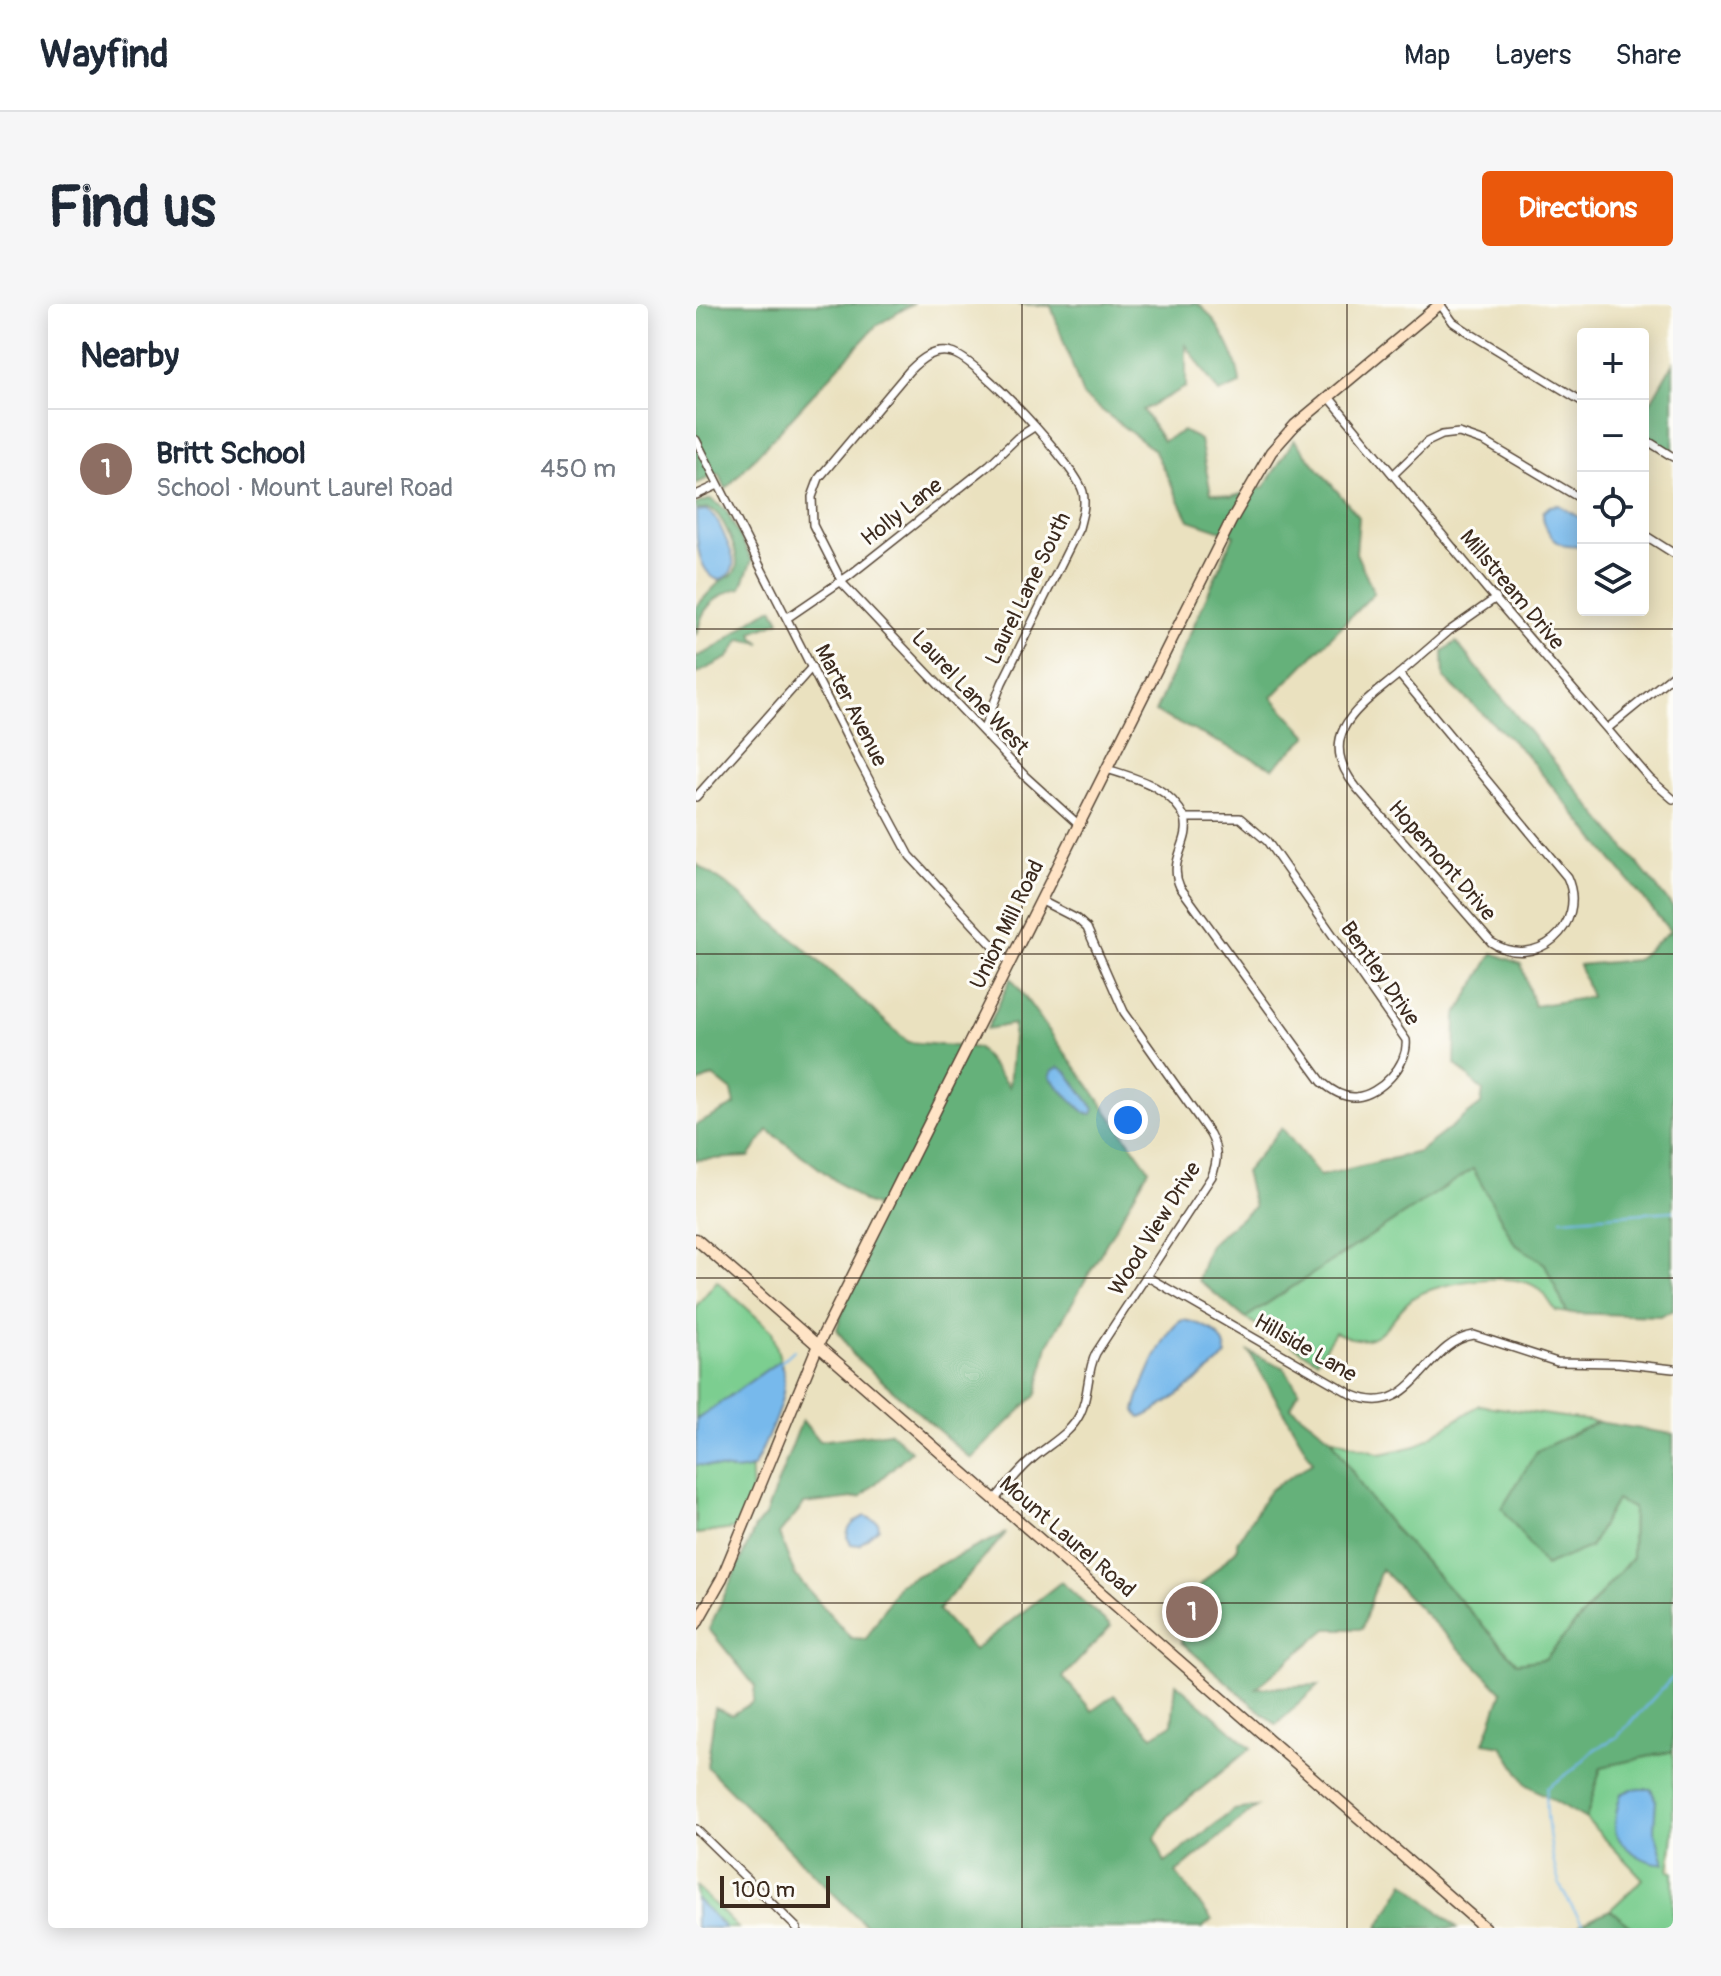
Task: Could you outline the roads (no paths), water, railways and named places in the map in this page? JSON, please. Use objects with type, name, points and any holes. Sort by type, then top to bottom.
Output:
[{"type":"street","name":"Union Mill Road","points":[[696,1624],[722,1578],[818,1345],[1231,521],[1271,452],[1295,425],[1440,304]]},
{"type":"street","points":[[1440,304],[1453,322],[1580,400]]},
{"type":"street","name":"Laurel Lane South","points":[[841,580],[813,525],[811,507],[814,488],[833,459],[920,361],[930,354],[945,352],[969,360],[1075,474],[1083,490],[1084,509],[1079,528],[1002,683],[983,731]]},
{"type":"street","name":"Millstream Drive","points":[[1329,397],[1650,779],[1673,799]]},
{"type":"street","name":"Holly Lane","points":[[787,618],[841,580],[1034,427]]},
{"type":"street","points":[[1394,474],[1427,442],[1442,435],[1459,433],[1485,442],[1577,496]]},
{"type":"street","name":"Marter Avenue","points":[[696,440],[910,856],[1009,963]]},
{"type":"street","points":[[1649,442],[1673,457]]},
{"type":"street","points":[[696,495],[718,485]]},
{"type":"street","points":[[1649,538],[1673,553]]},
{"type":"street","name":"Laurel Lane West","points":[[841,580],[1036,786],[1079,825]]},
{"type":"street","name":"Hopemont Drive","points":[[1399,674],[1567,877],[1574,901],[1572,913],[1558,934],[1537,949],[1513,953],[1491,942],[1356,787],[1342,766],[1339,742],[1347,721],[1399,674],[1449,631],[1496,598]]},
{"type":"street","points":[[696,797],[812,667]]},
{"type":"street","points":[[1608,728],[1673,675]]},
{"type":"street","points":[[1107,769],[1137,778],[1161,790],[1173,799],[1185,818]]},
{"type":"street","name":"Bentley Drive","points":[[1185,818],[1240,818],[1255,827],[1406,1040],[1406,1053],[1400,1066],[1372,1091],[1359,1097],[1346,1096],[1322,1082],[1180,887],[1175,868],[1188,830],[1185,818]]},
{"type":"street","name":"Wood View Drive","points":[[996,1498],[1032,1460],[1065,1434],[1077,1420],[1084,1404],[1092,1360],[1212,1176],[1217,1162],[1216,1147],[1202,1121],[1124,1012],[1087,928],[1077,919],[1040,900]]},
{"type":"street","name":"Mount Laurel Road","points":[[696,1239],[1485,1928]]},
{"type":"street","name":"Hillside Lane","points":[[1146,1276],[1353,1395],[1369,1400],[1388,1399],[1400,1394],[1448,1347],[1470,1335],[1557,1362],[1618,1363],[1673,1369]]},
{"type":"street","points":[[696,1829],[797,1928]]},
{"type":"water","points":[[1559,505],[1577,516],[1577,546],[1563,545],[1548,531],[1543,512],[1550,506]]},
{"type":"water","points":[[706,510],[718,522],[733,556],[730,573],[718,580],[705,569],[699,551],[696,511]]},
{"type":"water","points":[[1059,1067],[1067,1072],[1094,1109],[1092,1114],[1085,1113],[1052,1079],[1053,1070]]},
{"type":"water","points":[[1183,1320],[1205,1327],[1218,1336],[1226,1356],[1171,1400],[1140,1418],[1135,1411],[1147,1375],[1168,1334]]},
{"type":"water","points":[[779,1361],[783,1372],[782,1399],[754,1467],[732,1471],[696,1465],[696,1420]]},
{"type":"water","points":[[865,1516],[878,1522],[879,1528],[859,1545],[851,1544],[847,1537],[849,1529]]},
{"type":"water","points":[[1632,1789],[1651,1789],[1656,1801],[1654,1828],[1664,1863],[1636,1855],[1616,1833],[1615,1818],[1621,1794]]},
{"type":"water","points":[[696,1899],[726,1928],[696,1928]]},
{"type":"waterway","points":[[1562,1219],[1673,1211]]},
{"type":"waterway","points":[[780,1363],[794,1350]]},
{"type":"waterway","points":[[1585,1928],[1564,1894],[1555,1869],[1548,1824],[1547,1788],[1595,1749],[1617,1737],[1673,1677]]},
{"type":"place","name":"Britt School","points":[[1192,1612]]}]
